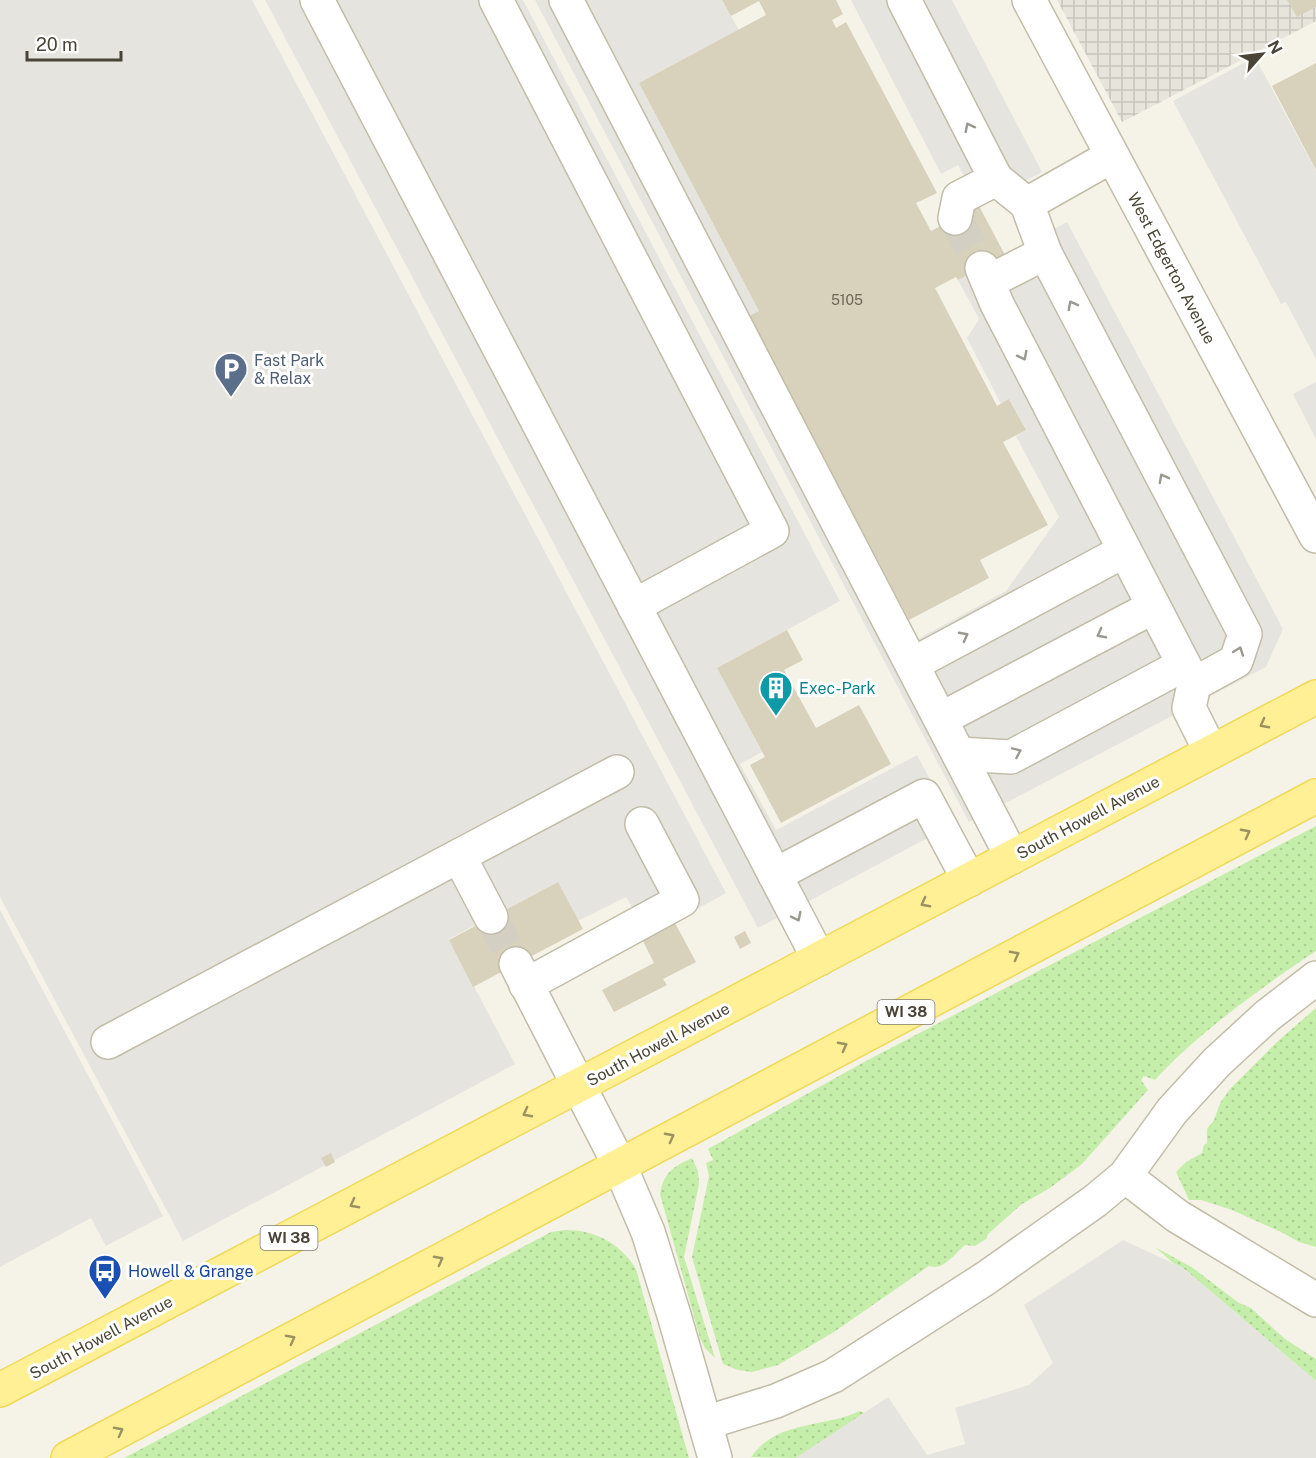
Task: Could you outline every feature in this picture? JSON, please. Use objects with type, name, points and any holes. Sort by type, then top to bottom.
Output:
[{"type":"main road","name":"South Howell Avenue","points":[[0,1390],[1316,697]]},
{"type":"main road","name":"WI 38","points":[[68,1458],[1316,796]]},
{"type":"street","points":[[317,0],[819,959]]},
{"type":"street","points":[[496,0],[772,531],[634,606]]},
{"type":"street","points":[[566,0],[1012,857]]},
{"type":"street","points":[[904,0],[996,179],[1027,204],[1045,252],[1245,634],[1236,661],[1188,674],[1011,757],[960,754]]},
{"type":"street","name":"West Edgerton Avenue","points":[[1029,0],[1316,536]]},
{"type":"street","points":[[1027,204],[1112,156]]},
{"type":"street","points":[[955,219],[960,198],[996,179]]},
{"type":"street","points":[[1045,252],[985,275],[1007,324],[1188,674],[1189,708],[1211,752]]},
{"type":"street","points":[[913,664],[1124,551]]},
{"type":"street","points":[[941,719],[1153,607]]},
{"type":"street","points":[[108,1042],[616,772]]},
{"type":"street","points":[[775,875],[924,796],[969,880]]},
{"type":"street","points":[[642,824],[682,900],[521,975],[619,1164],[648,1232],[715,1458]]},
{"type":"street","points":[[459,856],[491,917]]},
{"type":"street","points":[[705,1423],[791,1395],[833,1376],[995,1271],[1095,1201],[1125,1176],[1172,1111],[1217,1062],[1268,1016],[1316,978]]},
{"type":"street","points":[[1125,1176],[1177,1216],[1316,1300]]},
{"type":"shaded area","name":"Fast Park & Relax","points":[[0,0],[252,0],[726,893],[648,936],[626,897],[578,921],[558,882],[449,939],[515,1064],[183,1241],[0,897]]},
{"type":"shaded area","name":"Exec-Park","points":[[265,0],[523,0],[840,601],[717,668],[762,752],[740,764],[776,830],[917,755],[954,824],[758,928]]},
{"type":"shaded area","points":[[535,0],[722,0],[739,30],[639,83],[759,311],[749,317],[918,639],[1006,591],[1059,517],[1016,436],[1026,430],[1010,400],[1001,404],[967,338],[979,319],[958,280],[1067,222],[1283,629],[1266,667],[969,822]]},
{"type":"shaded area","points":[[851,0],[952,0],[1042,172],[979,206],[958,165],[941,174]]},
{"type":"shaded area","points":[[1057,0],[1316,0],[1316,21],[1122,122]]},
{"type":"shaded area","points":[[1255,57],[1316,171],[1316,359],[1286,302],[1281,304],[1173,101]]},
{"type":"shaded area","points":[[1316,382],[1316,439],[1293,394]]},
{"type":"shaded area","points":[[0,910],[163,1216],[106,1246],[91,1218],[0,1267]]},
{"type":"shaded area","points":[[1123,1240],[1183,1268],[1316,1381],[1316,1458],[796,1458],[888,1397],[927,1455],[965,1444],[955,1408],[1029,1385],[1053,1363],[1024,1305]]},
{"type":"green space","points":[[1316,826],[1316,951],[1211,1028],[1155,1080],[1144,1076],[1141,1080],[1148,1090],[1082,1164],[1050,1188],[1022,1204],[988,1234],[986,1239],[975,1246],[965,1245],[944,1264],[929,1266],[834,1332],[778,1365],[752,1372],[723,1364],[692,1257],[709,1176],[706,1163],[713,1160],[708,1149],[864,1062]]},
{"type":"green space","points":[[1316,1008],[1316,1247],[1299,1242],[1232,1210],[1201,1200],[1189,1200],[1176,1172],[1186,1162],[1202,1153],[1207,1143],[1207,1129],[1230,1089],[1278,1041]]},
{"type":"green space","points":[[692,1158],[698,1171],[699,1184],[684,1257],[715,1358],[705,1348],[700,1338],[660,1194],[664,1180],[670,1171]]},
{"type":"green space","points":[[565,1230],[586,1232],[606,1240],[622,1252],[636,1269],[689,1458],[124,1458],[551,1232]]},
{"type":"green space","points":[[1155,1247],[1193,1268],[1239,1303],[1251,1308],[1285,1339],[1316,1359],[1316,1381],[1183,1268],[1173,1263]]},
{"type":"green space","points":[[860,1411],[864,1413],[796,1458],[751,1457],[762,1445],[787,1431]]},
{"type":"building","points":[[722,0],[836,0],[843,14],[832,20],[836,28],[846,22],[937,193],[916,203],[931,231],[979,206],[1005,255],[958,280],[956,277],[935,288],[997,406],[1009,399],[1026,430],[1003,442],[1048,525],[980,560],[989,578],[909,620],[749,316],[759,311],[639,83],[766,15],[759,1],[731,16]]},
{"type":"building","points":[[1287,0],[1316,0],[1316,7],[1297,17]]},
{"type":"building","points":[[1316,63],[1316,170],[1272,86]]},
{"type":"building","name":"Exec-Park","points":[[787,630],[803,660],[784,670],[816,728],[859,705],[891,764],[781,823],[750,765],[765,757],[717,668]]},
{"type":"building","points":[[558,882],[583,929],[473,987],[449,940]]},
{"type":"building","points":[[675,923],[696,962],[663,979],[667,985],[614,1012],[602,990],[654,963],[643,941]]},
{"type":"building","points":[[745,931],[751,943],[740,949],[734,937]]},
{"type":"building","points":[[331,1153],[335,1162],[326,1167],[321,1158]]},
{"type":"tunnel","points":[[955,218],[982,268]]},
{"type":"tunnel","points":[[491,917],[516,964]]},
{"type":"place","name":"Fast Park & Relax","points":[[231,398]]},
{"type":"place","name":"Exec-Park","points":[[776,717]]},
{"type":"place","name":"Howell & Grange","points":[[105,1300]]}]
